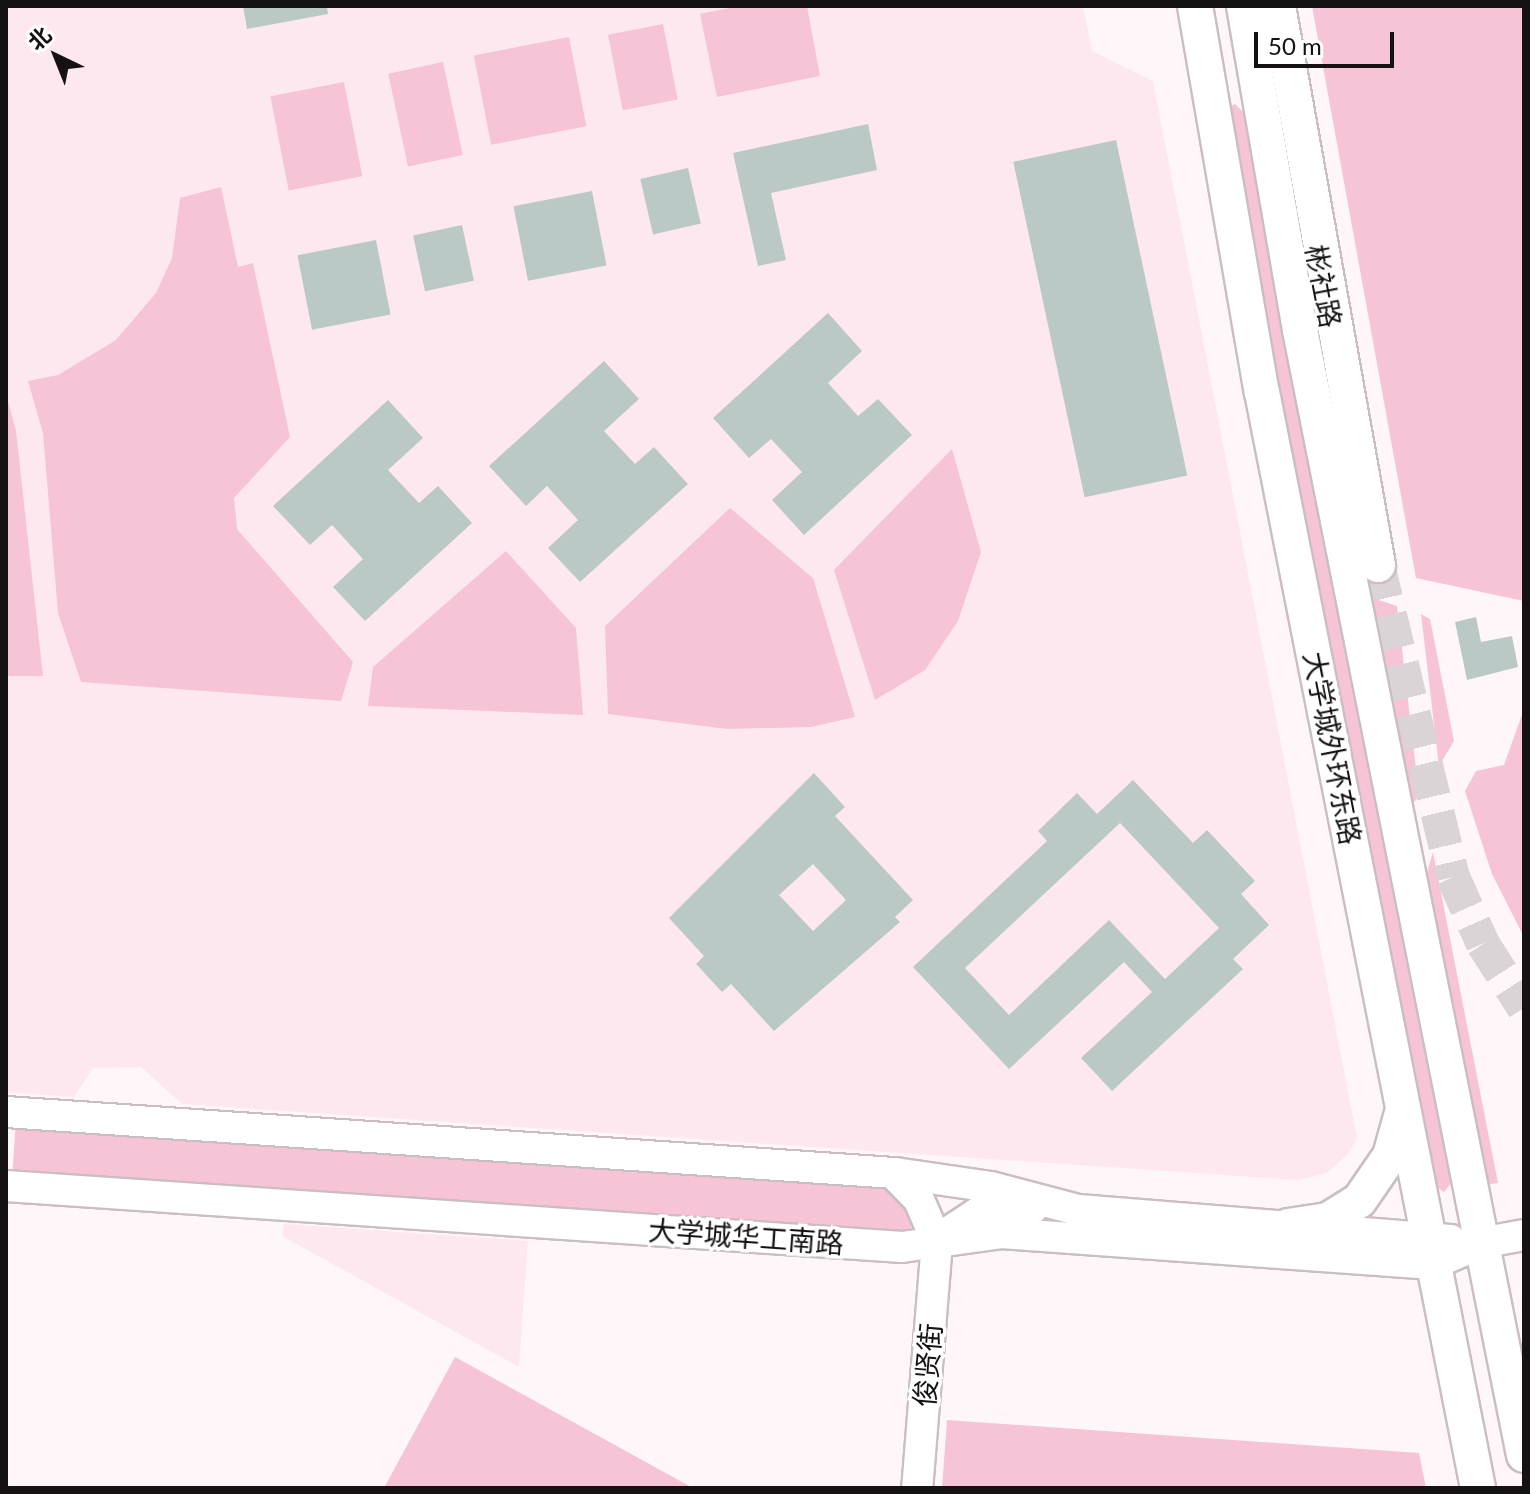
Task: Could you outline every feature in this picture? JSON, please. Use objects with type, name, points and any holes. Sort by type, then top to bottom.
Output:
[{"type":"main road","name":"大学城外环东路","points":[[1195,6],[1208,102],[1478,1488]]},
{"type":"main road","name":"大学城外环东路","points":[[1244,6],[1256,92],[1524,1455]]},
{"type":"main road","name":"彬社路","points":[[1278,6],[1378,565]]},
{"type":"main road","points":[[1208,102],[1235,89],[1256,92]]},
{"type":"main road","points":[[1288,1226],[1328,1220],[1369,1191],[1397,1140],[1403,1101]]},
{"type":"main road","name":"大学城华工南路","points":[[6,1112],[893,1173],[991,1187],[1078,1210],[1288,1226],[1431,1251]]},
{"type":"main road","name":"俊贤街","points":[[893,1173],[919,1200],[937,1242],[917,1488]]},
{"type":"main road","name":"大学城华工南路","points":[[6,1186],[902,1247],[1001,1233],[1431,1251],[1524,1235]]},
{"type":"main road","points":[[937,1242],[979,1212],[1078,1210]]},
{"type":"shaded area","points":[[6,6],[1083,6],[1092,51],[1153,81],[1357,1138],[1348,1154],[1327,1173],[1298,1180],[182,1104],[141,1067],[93,1068],[74,1097],[6,1092]]},
{"type":"shaded area","points":[[739,6],[807,6],[820,76],[717,97],[700,14]]},
{"type":"shaded area","points":[[1312,6],[1524,6],[1524,601],[1416,578]]},
{"type":"shaded area","points":[[663,24],[678,100],[623,110],[608,35]]},
{"type":"shaded area","points":[[569,37],[586,126],[491,145],[474,56]]},
{"type":"shaded area","points":[[443,62],[463,155],[408,167],[388,74]]},
{"type":"shaded area","points":[[344,82],[362,176],[289,191],[270,96]]},
{"type":"shaded area","points":[[1235,104],[1243,112],[1452,1182],[1444,1192],[1434,1185],[1244,213],[1228,107]]},
{"type":"shaded area","points":[[221,187],[238,267],[253,263],[290,437],[234,498],[237,529],[353,662],[341,701],[81,682],[58,613],[43,433],[28,381],[58,375],[116,340],[156,293],[172,258],[180,198]]},
{"type":"shaded area","points":[[6,394],[16,431],[43,676],[6,676]]},
{"type":"shaded area","points":[[952,449],[981,552],[958,621],[925,670],[875,700],[834,570]]},
{"type":"shaded area","points":[[730,508],[813,578],[855,717],[811,727],[727,729],[608,714],[605,626]]},
{"type":"shaded area","points":[[506,551],[576,628],[583,715],[368,706],[373,667]]},
{"type":"shaded area","points":[[1375,599],[1397,606],[1419,795],[1413,804],[1370,604]]},
{"type":"shaded area","points":[[1421,614],[1430,619],[1454,741],[1439,766]]},
{"type":"shaded area","points":[[1524,709],[1524,937],[1492,874],[1465,791],[1476,771],[1504,765]]},
{"type":"shaded area","points":[[1433,852],[1498,1183],[1483,1185],[1426,876]]},
{"type":"shaded area","points":[[16,1120],[872,1181],[900,1192],[915,1223],[906,1233],[12,1179]]},
{"type":"shaded area","points":[[284,1224],[528,1241],[519,1367],[282,1236]]},
{"type":"shaded area","points":[[455,1357],[693,1488],[384,1488]]},
{"type":"shaded area","points":[[947,1420],[1419,1453],[1426,1488],[942,1488]]},
{"type":"building","points":[[243,6],[327,6],[328,14],[247,29]]},
{"type":"building","points":[[868,124],[877,170],[771,193],[786,260],[758,266],[733,153]]},
{"type":"building","points":[[1116,140],[1187,476],[1085,497],[1013,162]]},
{"type":"building","points":[[688,168],[701,224],[653,235],[640,179]]},
{"type":"building","points":[[592,191],[607,266],[528,281],[513,206]]},
{"type":"building","points":[[462,225],[474,281],[425,291],[413,235]]},
{"type":"building","points":[[376,240],[391,315],[312,330],[297,255]]},
{"type":"building","points":[[828,313],[862,351],[828,383],[858,416],[878,399],[912,435],[804,535],[772,500],[802,472],[771,439],[749,458],[713,418]]},
{"type":"building","points":[[604,361],[639,399],[604,431],[635,464],[654,447],[688,484],[580,582],[548,548],[578,520],[547,486],[526,506],[489,466]]},
{"type":"building","points":[[388,400],[423,438],[388,470],[419,503],[438,486],[472,523],[365,621],[333,587],[363,559],[332,525],[310,545],[273,506]]},
{"type":"building","points":[[1476,617],[1481,642],[1512,636],[1518,667],[1467,680],[1455,622]]},
{"type":"building","points":[[814,773],[845,807],[835,816],[913,900],[895,917],[900,922],[774,1031],[731,984],[722,992],[696,964],[704,956],[669,918]],"holes":[[[813,864],[846,900],[813,931],[779,895]]]},
{"type":"building","points":[[1133,780],[1193,843],[1207,830],[1255,881],[1241,894],[1269,925],[1233,959],[1243,969],[1112,1091],[1081,1058],[1152,992],[1124,962],[1009,1069],[913,967],[1047,841],[1038,831],[1077,793],[1097,814]],"holes":[[[1120,823],[1219,928],[1165,979],[1109,920],[1009,1015],[965,968]]]},
{"type":"tunnel","points":[[1378,565],[1453,877],[1483,944],[1524,1008]]}]
